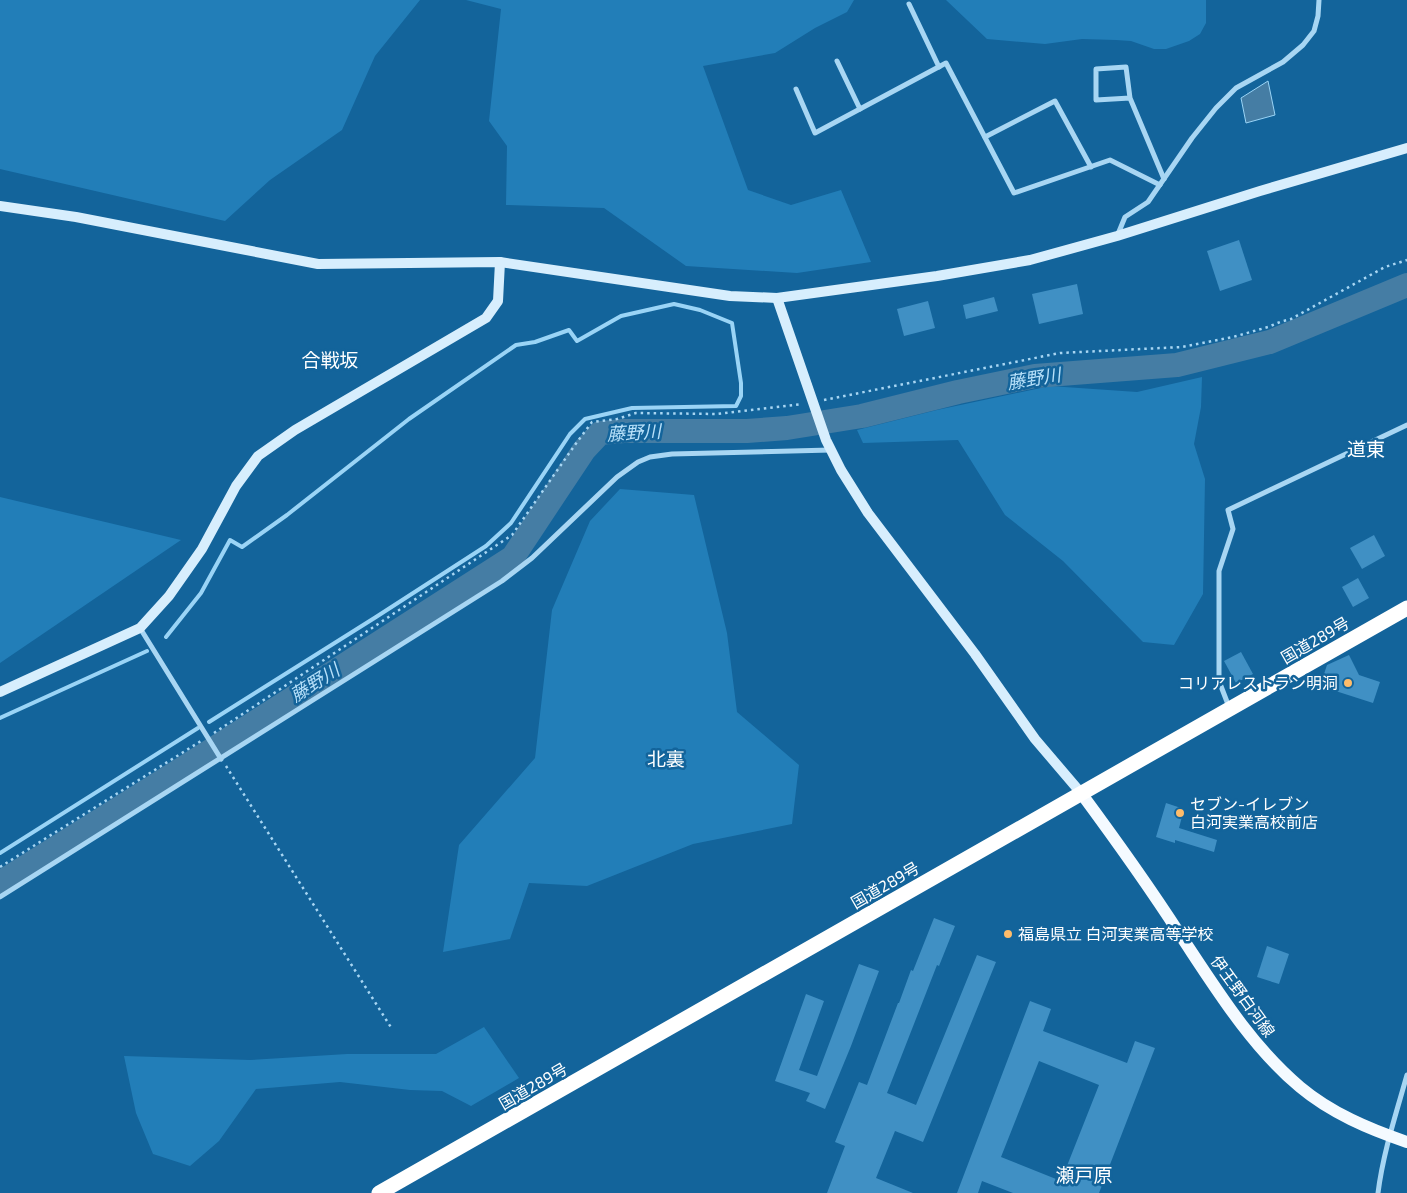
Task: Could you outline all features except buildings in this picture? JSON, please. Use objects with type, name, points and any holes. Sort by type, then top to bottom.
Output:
[{"type":"highway","name":"国道289号","points":[[379,1193],[1407,608]]},
{"type":"main road","name":"伊王野白河線","points":[[1081,793],[1136,868],[1222,996],[1272,1062],[1301,1088],[1329,1108],[1354,1122],[1407,1142]]},
{"type":"street","points":[[1117,236],[1125,217],[1148,202],[1192,138],[1216,108],[1236,88],[1283,62],[1303,45],[1314,31],[1318,16],[1319,0]]},
{"type":"street","points":[[908,4],[939,67]]},
{"type":"street","points":[[837,61],[860,109]]},
{"type":"street","points":[[796,89],[816,133],[946,63],[1014,193],[1110,160],[1160,185]]},
{"type":"street","points":[[1130,98],[1096,100],[1096,69],[1126,67],[1130,98],[1164,179]]},
{"type":"street","points":[[985,137],[1055,101],[1091,167]]},
{"type":"street","points":[[0,206],[76,217],[318,264],[500,262],[730,296],[777,298],[937,276],[1030,260],[1117,236],[1260,191],[1407,148]]},
{"type":"street","points":[[0,692],[140,628],[169,596],[202,549],[236,486],[258,456],[295,430],[486,318],[498,301],[500,262]]},
{"type":"street","points":[[777,298],[826,440],[841,470],[868,513],[975,654],[1035,739],[1081,793]]},
{"type":"street","points":[[1230,709],[1219,681],[1219,571],[1232,529],[1228,510],[1407,425]]},
{"type":"street","points":[[0,897],[502,582],[532,558],[617,476],[638,462],[650,457],[672,454],[832,450]]},
{"type":"street","points":[[140,628],[221,758]]},
{"type":"street","points":[[1378,1193],[1390,1136],[1407,1075]]},
{"type":"path","points":[[0,867],[208,737]]},
{"type":"path","points":[[221,758],[392,1029]]},
{"type":"shaded area","points":[[0,0],[420,0],[375,56],[342,130],[270,180],[225,221],[0,169]]},
{"type":"shaded area","points":[[466,0],[854,0],[847,12],[815,28],[775,53],[703,66],[748,190],[791,205],[841,190],[871,262],[797,273],[686,266],[604,208],[506,205],[507,146],[489,121],[501,9]]},
{"type":"shaded area","points":[[946,0],[1206,0],[1206,23],[1200,34],[1189,41],[1166,49],[1154,49],[1131,41],[1116,40],[1082,39],[1045,44],[987,39]]},
{"type":"shaded area","points":[[1268,81],[1275,115],[1246,123],[1241,98]]},
{"type":"shaded area","points":[[1202,377],[1201,407],[1194,444],[1205,479],[1203,594],[1174,645],[1143,642],[1063,561],[1005,515],[958,440],[863,443],[857,430],[937,410],[1050,386],[1137,392]]},
{"type":"shaded area","points":[[620,489],[694,495],[727,633],[737,712],[799,765],[792,824],[693,844],[587,886],[529,883],[510,939],[443,952],[459,845],[535,758],[552,610],[590,521]]},
{"type":"shaded area","points":[[0,497],[181,540],[0,663]]},
{"type":"shaded area","points":[[484,1027],[519,1078],[471,1106],[442,1091],[410,1090],[340,1082],[256,1089],[219,1141],[190,1166],[153,1154],[136,1113],[124,1056],[250,1060],[347,1054],[436,1054]]},
{"type":"waterway","name":"藤野川","points":[[0,883],[513,557],[584,450],[600,433],[624,431],[747,431],[787,428],[862,416],[958,392],[1035,376],[1177,365],[1270,342],[1407,285]]},
{"type":"waterway","points":[[166,637],[201,593],[230,540],[242,547],[287,515],[409,419],[516,345],[535,342],[569,330],[577,341],[621,316],[674,304],[700,310],[732,323],[741,383],[741,396],[736,406],[632,408],[585,419],[570,434],[511,523],[486,546],[209,722]]},
{"type":"waterway","points":[[0,718],[147,651]]},
{"type":"waterway","points":[[0,853],[198,728]]},
{"type":"place","name":"コリアレストラン明洞","points":[[1348,683]]},
{"type":"place","name":"セブン-イレブン 白河実業高校前店","points":[[1180,813]]},
{"type":"place","name":"福島県立 白河実業高等学校","points":[[1008,934]]},
{"type":"district","name":"合戦坂","points":[[330,360]]},
{"type":"district","name":"道東","points":[[1366,449]]},
{"type":"district","name":"北裏","points":[[666,759]]},
{"type":"district","name":"瀬戸原","points":[[1084,1175]]}]
